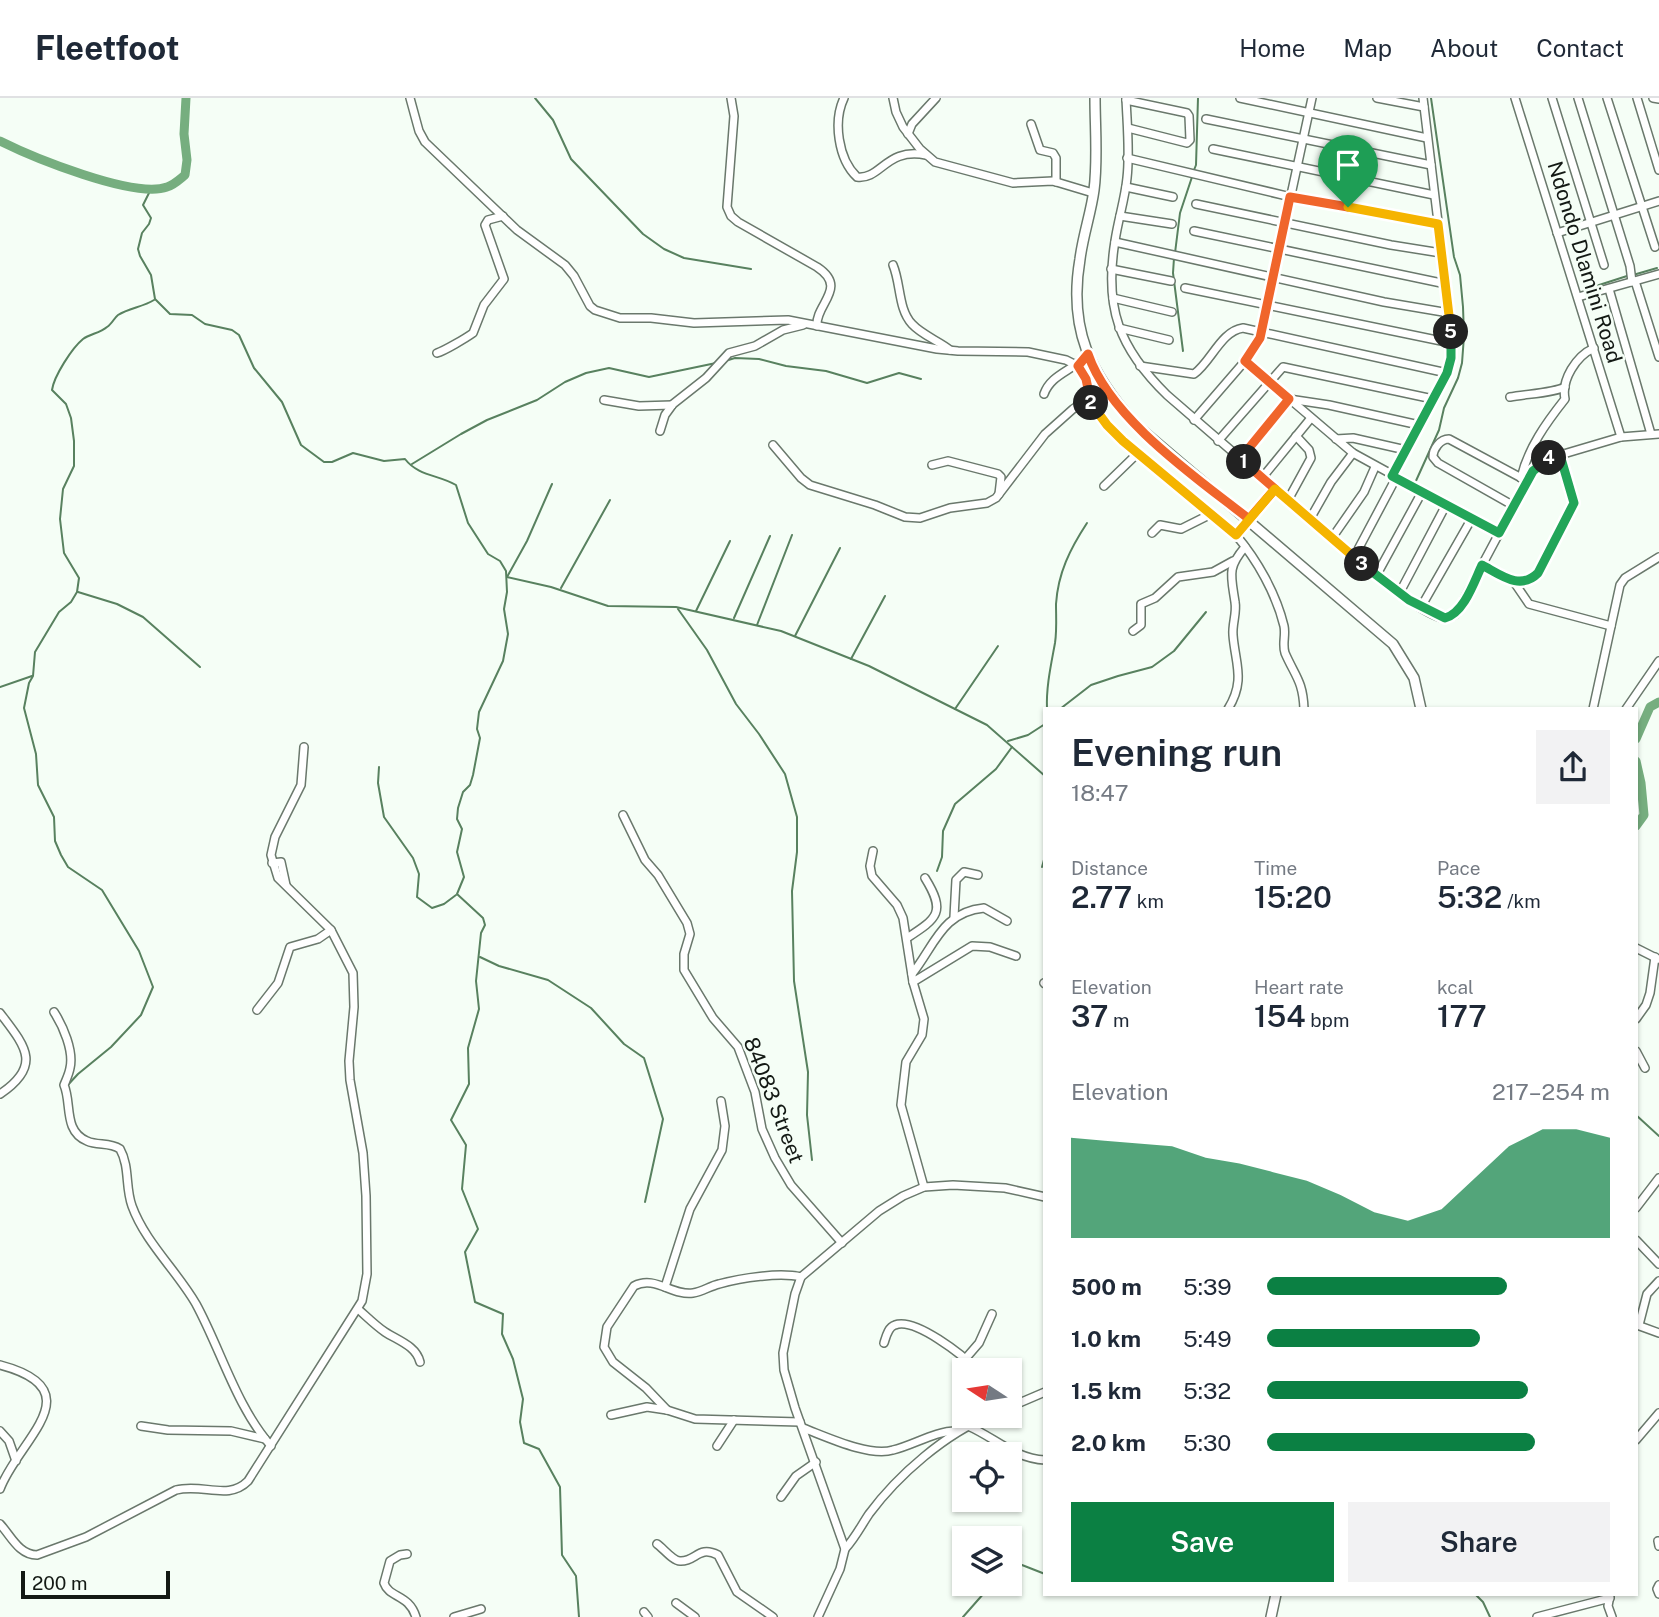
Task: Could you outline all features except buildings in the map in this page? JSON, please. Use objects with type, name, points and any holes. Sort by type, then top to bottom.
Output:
[{"type":"main road","points":[[1095,98],[1096,165],[1077,274],[1079,321],[1088,354],[1101,383],[1136,425],[1393,644],[1414,678],[1421,707]]},
{"type":"main road","points":[[1271,1617],[1276,1596]]},
{"type":"street","points":[[410,98],[419,131],[425,142],[503,216],[572,272],[592,308],[612,316],[694,323],[770,320],[807,324],[951,351],[1028,352],[1066,360],[1078,366],[1086,379],[1089,398],[1107,425],[1236,535],[1263,574],[1285,630],[1284,648],[1302,684],[1304,707]]},
{"type":"street","points":[[731,98],[734,116],[727,207],[738,222],[817,267],[826,275],[831,291],[817,317],[817,326]]},
{"type":"street","points":[[844,98],[838,116],[837,131],[847,161],[857,177],[867,177],[906,153],[927,155]]},
{"type":"street","points":[[893,98],[898,118],[908,134],[927,155],[941,164],[1013,183],[1056,181],[1093,193]]},
{"type":"street","points":[[908,134],[912,124],[936,98]]},
{"type":"street","points":[[1240,98],[1427,138]]},
{"type":"street","points":[[1194,419],[1245,361],[1258,342],[1311,98]]},
{"type":"street","points":[[1377,98],[1424,107]]},
{"type":"street","points":[[1354,557],[1447,373],[1451,358],[1450,313],[1423,98]]},
{"type":"street","name":"Ndondo Dlamini Road","points":[[1515,98],[1621,437]]},
{"type":"street","points":[[1552,98],[1604,265]]},
{"type":"street","points":[[1578,98],[1633,282],[1659,357]]},
{"type":"street","points":[[1607,98],[1655,247]]},
{"type":"street","points":[[1637,98],[1659,170]]},
{"type":"street","points":[[1653,98],[1659,99]]},
{"type":"street","points":[[1128,128],[1187,143],[1189,116],[1187,113],[1126,99],[1126,187],[1111,269],[1113,298],[1123,341],[1140,366],[1218,441],[1376,576],[1399,594],[1441,618],[1448,618],[1459,609],[1514,506],[1524,480],[1529,452],[1565,399],[1565,387],[1582,354],[1594,348]]},
{"type":"street","points":[[1206,119],[1431,165]]},
{"type":"street","points":[[1031,124],[1040,150],[1053,153],[1056,158],[1056,181]]},
{"type":"street","points":[[1213,149],[1434,195]]},
{"type":"street","points":[[1127,158],[1290,197],[1438,224]]},
{"type":"street","points":[[1126,187],[1173,197]]},
{"type":"street","points":[[1557,233],[1659,201]]},
{"type":"street","points":[[1196,204],[1441,253]]},
{"type":"street","points":[[437,353],[473,333],[484,305],[503,281],[504,272],[492,248],[485,225],[488,220],[503,216]]},
{"type":"street","points":[[1120,216],[1172,224]]},
{"type":"street","points":[[1194,231],[1446,284]]},
{"type":"street","points":[[1115,242],[1384,302],[1450,313]]},
{"type":"street","points":[[893,265],[900,285],[902,304],[912,324],[951,351]]},
{"type":"street","points":[[1111,269],[1171,281]]},
{"type":"street","points":[[1578,297],[1659,274]]},
{"type":"street","points":[[1185,288],[1451,343]]},
{"type":"street","points":[[1524,480],[1540,463],[1560,455],[1621,437],[1655,434],[1609,289]]},
{"type":"street","points":[[1113,298],[1172,312]]},
{"type":"street","points":[[660,431],[665,415],[672,405],[706,378],[729,353],[755,346],[783,330],[807,324]]},
{"type":"street","points":[[1119,328],[1168,340]]},
{"type":"street","points":[[1140,366],[1194,374],[1233,332],[1243,328],[1447,373]]},
{"type":"street","points":[[1044,394],[1051,380],[1078,366],[1088,354]]},
{"type":"street","points":[[1245,361],[1353,453],[1499,533]]},
{"type":"street","points":[[1218,441],[1280,368],[1287,367],[1433,399]]},
{"type":"street","points":[[1510,397],[1557,391],[1565,387]]},
{"type":"street","points":[[774,445],[810,485],[905,517],[920,518],[950,508],[987,503],[999,495],[1045,434],[1089,398]]},
{"type":"street","points":[[1289,399],[1419,425]]},
{"type":"street","points":[[1240,459],[1289,399]]},
{"type":"street","points":[[604,400],[639,406],[672,405]]},
{"type":"street","points":[[1262,478],[1311,418]]},
{"type":"street","points":[[1288,500],[1311,458],[1309,450],[1296,436]]},
{"type":"street","points":[[1336,439],[1353,438],[1406,450]]},
{"type":"street","points":[[1514,506],[1438,463],[1433,455],[1442,441],[1447,439],[1524,480]]},
{"type":"street","points":[[1104,486],[1138,453]]},
{"type":"street","points":[[1310,519],[1331,482],[1353,453]]},
{"type":"street","points":[[1514,582],[1532,579],[1538,573],[1573,507],[1573,496],[1560,455]]},
{"type":"street","points":[[932,465],[948,461],[998,474],[1001,477],[999,495]]},
{"type":"street","points":[[1332,538],[1364,492],[1375,467]]},
{"type":"street","points":[[1236,535],[1275,489]]},
{"type":"street","points":[[1376,576],[1422,492]]},
{"type":"street","points":[[1399,594],[1446,505]]},
{"type":"street","points":[[1152,533],[1160,525],[1181,530],[1211,514]]},
{"type":"street","points":[[1421,607],[1472,518]]},
{"type":"street","points":[[1133,631],[1141,625],[1141,604],[1155,598],[1183,576],[1217,571],[1233,561],[1245,547]]},
{"type":"street","points":[[1593,707],[1622,581],[1659,557]]},
{"type":"street","points":[[1229,707],[1239,672],[1233,635],[1236,604],[1232,581],[1233,561]]},
{"type":"street","points":[[1482,565],[1514,582],[1529,604],[1611,626]]},
{"type":"street","points":[[1627,707],[1659,661]]},
{"type":"street","points":[[0,1524],[25,1553],[33,1555],[46,1553],[86,1537],[176,1490],[190,1487],[229,1492],[238,1490],[248,1481],[358,1309],[365,1291],[367,1274],[363,1153],[349,1080],[354,982],[347,958],[331,930],[287,889],[278,878],[272,863],[271,849],[275,837],[302,785],[304,747]]},
{"type":"street","name":"84083 Street","points":[[622,815],[645,860],[658,875],[687,923],[690,934],[684,954],[684,970],[713,1018],[738,1048],[758,1100],[762,1129],[775,1158],[796,1191],[842,1243]]},
{"type":"street","points":[[873,850],[870,866],[872,876],[899,909],[924,1025],[922,1035],[906,1062],[901,1111],[924,1187]]},
{"type":"street","points":[[954,916],[956,880],[964,873],[978,875]]},
{"type":"street","points":[[907,938],[930,923],[937,911],[937,900],[925,878]]},
{"type":"street","points":[[913,978],[943,928],[954,916],[984,908],[1007,921]]},
{"type":"street","points":[[257,1010],[278,983],[290,947],[318,939],[331,930]]},
{"type":"street","points":[[913,978],[972,946],[990,947],[1016,956]]},
{"type":"street","points":[[1638,949],[1657,958],[1650,993],[1638,1016]]},
{"type":"street","points":[[54,1012],[64,1034],[70,1058],[71,1067],[65,1088],[68,1093],[70,1121],[76,1133],[89,1142],[109,1144],[120,1149],[125,1160],[132,1208],[197,1306],[222,1362],[271,1446]]},
{"type":"street","points":[[0,1013],[19,1038],[27,1056],[26,1066],[19,1078],[0,1094]]},
{"type":"street","points":[[1638,1054],[1646,1068]]},
{"type":"street","points":[[665,1287],[690,1209],[722,1150],[725,1133],[721,1101]]},
{"type":"street","points":[[1638,1205],[1659,1178]]},
{"type":"street","points":[[845,1549],[801,1425],[783,1362],[795,1294],[801,1277],[892,1202],[924,1187],[953,1185],[1005,1188],[1043,1197]]},
{"type":"street","points":[[1638,1242],[1659,1264]]},
{"type":"street","points":[[667,1410],[646,1388],[609,1358],[603,1342],[607,1327],[635,1286],[648,1282],[694,1293],[727,1282],[773,1276],[801,1277]]},
{"type":"street","points":[[1659,1281],[1647,1294],[1638,1325],[1659,1333]]},
{"type":"street","points":[[358,1309],[415,1351],[421,1362]]},
{"type":"street","points":[[884,1343],[892,1327],[901,1324],[939,1339],[965,1358],[979,1343],[992,1314]]},
{"type":"street","points":[[0,1364],[23,1371],[38,1381],[45,1392],[47,1402],[41,1422],[0,1489]]},
{"type":"street","points":[[1022,1402],[1043,1393]]},
{"type":"street","points":[[611,1415],[647,1408],[667,1410],[691,1419],[801,1425],[843,1442],[884,1452],[943,1433],[958,1431]]},
{"type":"street","points":[[1638,1438],[1659,1413]]},
{"type":"street","points":[[717,1446],[734,1420]]},
{"type":"street","points":[[141,1426],[177,1431],[232,1431],[265,1439]]},
{"type":"street","points":[[818,1617],[840,1569],[845,1549],[884,1497],[911,1470],[964,1428]]},
{"type":"street","points":[[973,1428],[1021,1456],[1043,1461]]},
{"type":"street","points":[[0,1431],[9,1441],[16,1461]]},
{"type":"street","points":[[781,1496],[796,1476],[816,1462]]},
{"type":"street","points":[[657,1544],[681,1561],[705,1551],[718,1555],[737,1592],[773,1617]]},
{"type":"street","points":[[407,1554],[390,1561],[384,1583],[387,1590],[407,1601],[416,1617]]},
{"type":"street","points":[[1659,1585],[1659,1594]]},
{"type":"street","points":[[1537,1617],[1610,1596],[1608,1606],[1612,1617]]},
{"type":"street","points":[[676,1603],[695,1617]]},
{"type":"street","points":[[454,1617],[481,1609]]},
{"type":"waterway","points":[[0,141],[58,166],[108,182],[152,189],[167,187],[185,175],[186,98]]},
{"type":"waterway","points":[[535,98],[553,120],[571,159],[643,234],[664,249],[684,258],[751,269]]},
{"type":"waterway","points":[[1194,170],[1198,98]]},
{"type":"waterway","points":[[1415,483],[1439,430],[1444,408],[1458,378],[1464,336],[1460,275],[1454,257],[1431,98]]},
{"type":"waterway","points":[[1175,253],[1180,213],[1192,177]]},
{"type":"waterway","points":[[151,189],[143,205],[151,218],[142,233],[138,249],[151,275],[155,299],[170,314],[192,315],[205,324],[232,330],[239,335],[254,368],[282,402],[301,445],[324,462],[332,462],[353,453],[384,461],[405,459],[416,469],[456,485],[468,523],[488,554],[500,561],[506,571],[507,592],[504,609],[508,634],[503,661],[479,712],[477,729],[480,738],[473,775],[458,808],[457,819],[462,829],[457,852],[464,877],[457,894],[483,918],[485,925],[481,933],[476,981],[479,1009],[468,1048],[469,1084],[451,1120],[466,1145],[462,1189],[478,1229],[465,1252],[475,1302],[503,1314],[502,1334],[513,1359],[523,1399],[520,1422],[524,1443],[539,1449],[560,1487],[562,1555],[576,1576],[579,1617]]},
{"type":"waterway","points":[[1174,258],[1173,273],[1183,351]]},
{"type":"waterway","points":[[1633,275],[1657,268]]},
{"type":"waterway","points":[[1596,286],[1627,276]]},
{"type":"waterway","points":[[66,1087],[111,1047],[141,1015],[153,987],[139,951],[102,890],[68,867],[61,855],[55,841],[54,817],[38,785],[36,754],[24,708],[33,676],[35,652],[59,612],[71,602],[77,592],[79,578],[64,553],[60,519],[63,489],[74,466],[71,418],[66,404],[52,390],[64,363],[83,339],[104,329],[122,313],[154,300]]},
{"type":"waterway","points":[[725,361],[735,358],[759,359],[786,366],[826,371],[867,383],[899,373],[921,379]]},
{"type":"waterway","points":[[412,464],[487,420],[537,400],[565,382],[586,373],[609,368],[649,377],[716,363]]},
{"type":"waterway","points":[[552,484],[527,541],[507,577],[551,587],[608,606],[676,607],[781,631],[869,666],[987,725],[1043,774]]},
{"type":"waterway","points":[[561,588],[610,500]]},
{"type":"waterway","points":[[1047,707],[1056,638],[1059,582],[1070,552],[1087,523]]},
{"type":"waterway","points":[[757,625],[792,535]]},
{"type":"waterway","points":[[734,618],[770,536]]},
{"type":"waterway","points":[[696,611],[730,541]]},
{"type":"waterway","points":[[795,636],[840,548]]},
{"type":"waterway","points":[[78,592],[117,604],[143,617],[200,667]]},
{"type":"waterway","points":[[851,659],[885,596]]},
{"type":"waterway","points":[[678,609],[707,650],[736,704],[785,774],[797,817],[797,852],[792,891],[794,981],[808,1072],[807,1115],[812,1160]]},
{"type":"waterway","points":[[1063,707],[1091,685],[1152,667],[1174,651],[1206,612]]},
{"type":"waterway","points":[[955,709],[998,646]]},
{"type":"waterway","points":[[0,687],[32,676]]},
{"type":"waterway","points":[[1638,734],[1650,707],[1659,702]]},
{"type":"waterway","points":[[1008,741],[1028,735],[1043,725]]},
{"type":"waterway","points":[[937,871],[942,857],[943,831],[955,804],[996,769],[1012,747]]},
{"type":"waterway","points":[[379,767],[378,783],[384,817],[413,858],[419,874],[417,897],[432,908],[444,904],[456,895]]},
{"type":"waterway","points":[[1638,770],[1644,815],[1638,823]]},
{"type":"waterway","points":[[480,957],[499,966],[548,980],[591,1008],[624,1044],[644,1058],[663,1119],[645,1202]]},
{"type":"waterway","points":[[1638,1117],[1659,1136]]},
{"type":"waterway","points":[[1022,1565],[1043,1573]]},
{"type":"waterway","points":[[963,1617],[981,1596]]},
{"type":"waterway","points":[[1477,1596],[1490,1617]]},
{"type":"route","points":[[1348,207],[1290,197],[1260,338],[1245,361],[1289,399],[1240,459],[1275,489],[1249,519],[1136,425],[1101,383],[1088,354],[1078,366],[1086,379],[1093,407],[1107,425],[1152,463],[1163,476],[1236,535],[1275,489],[1399,594],[1437,616],[1448,618],[1456,614],[1482,565],[1514,582],[1532,579],[1538,573],[1573,507],[1573,496],[1560,455],[1545,460],[1533,471],[1499,533],[1392,476],[1447,373],[1451,358],[1450,313],[1438,224],[1348,207]]}]
